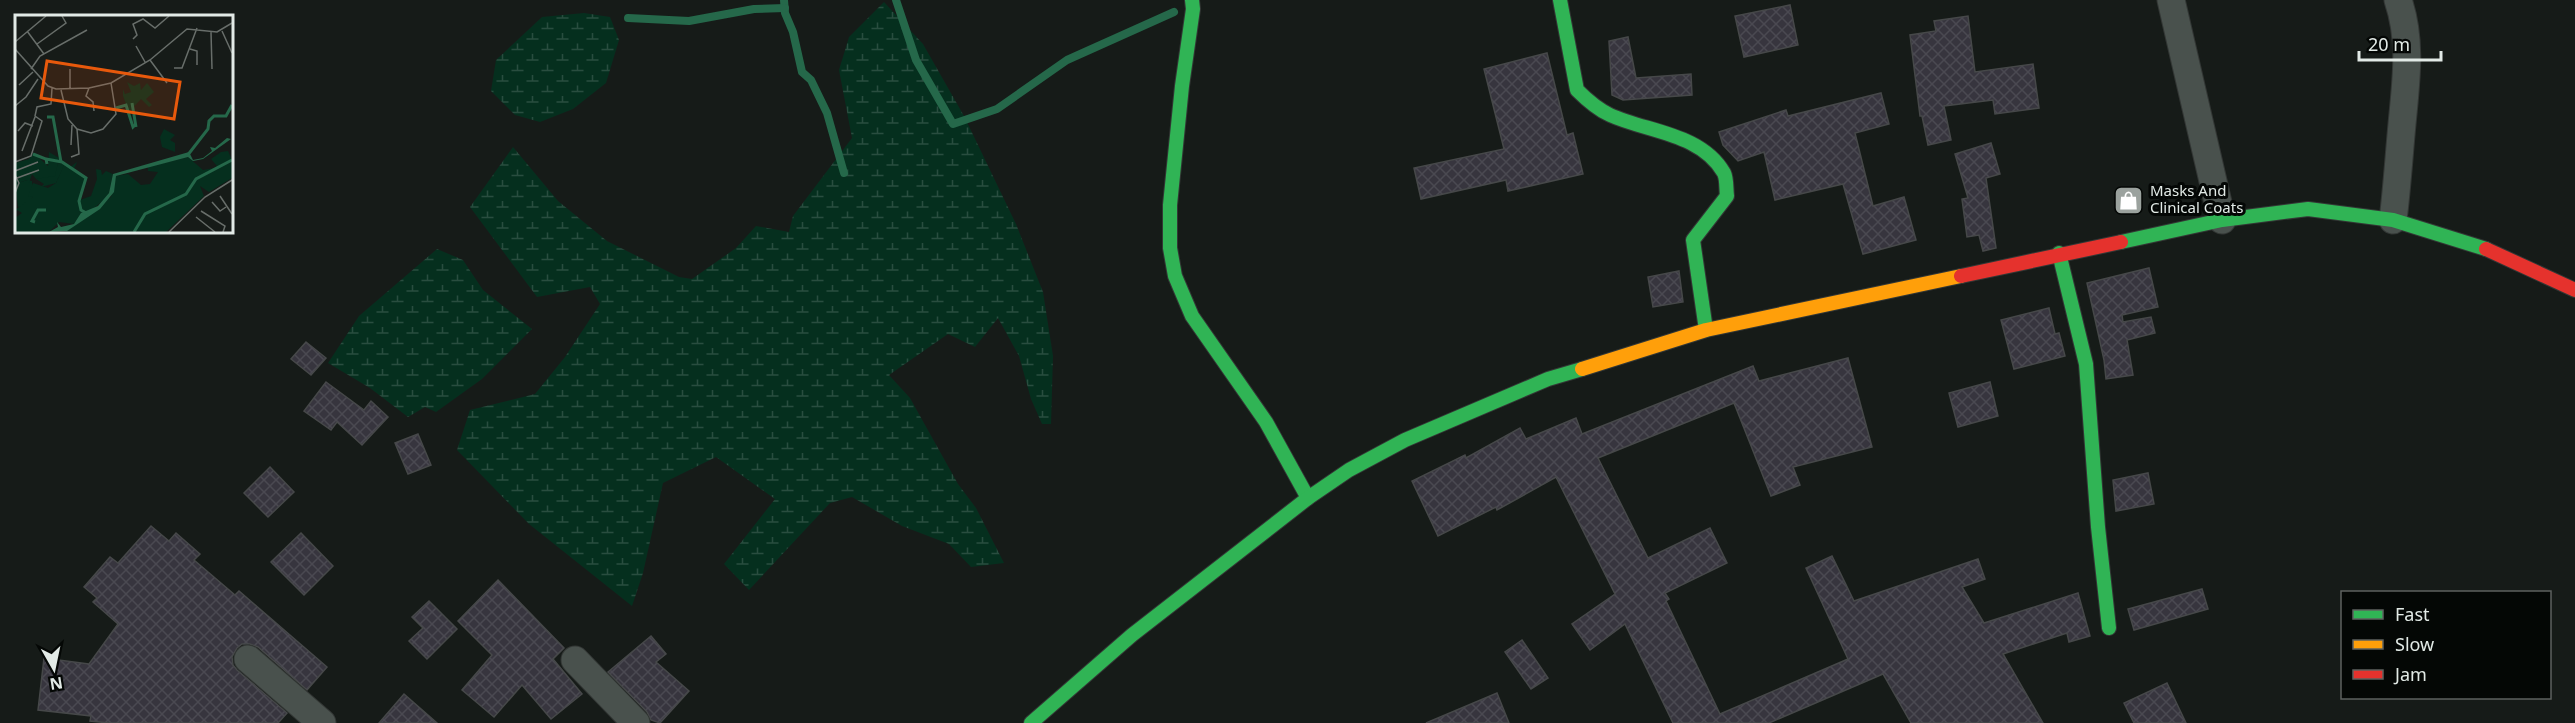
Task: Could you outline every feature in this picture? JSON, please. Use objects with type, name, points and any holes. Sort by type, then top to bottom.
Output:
[{"type":"street","points":[[1192,0],[1193,9],[1179,109],[1171,195],[1170,237],[1175,275],[1187,306],[1207,340],[1266,421],[1308,498]]},
{"type":"street","points":[[1560,0],[1577,90],[1585,100],[1606,114],[1681,139],[1697,148],[1725,175],[1727,196],[1693,240],[1706,330]]},
{"type":"street","points":[[2171,0],[2222,220]]},
{"type":"street","points":[[2393,220],[2407,84],[2406,37],[2398,0]]},
{"type":"street","points":[[1031,723],[1132,635],[1308,498],[1349,470],[1405,440],[1529,387],[1706,330],[2222,220],[2308,209],[2393,220],[2485,248],[2575,290]]},
{"type":"street","points":[[2059,253],[2086,364],[2098,527],[2109,628]]},
{"type":"street","points":[[248,659],[322,723]]},
{"type":"street","points":[[575,660],[636,723]]},
{"type":"green space","points":[[884,2],[923,44],[964,116],[1016,224],[1043,292],[1053,356],[1051,424],[1042,424],[1031,399],[1019,356],[998,318],[975,347],[948,334],[889,375],[910,398],[958,484],[976,508],[1004,563],[971,567],[949,544],[902,526],[852,497],[830,503],[749,590],[724,564],[775,499],[716,457],[663,483],[643,573],[632,606],[529,524],[457,450],[470,410],[535,394],[565,357],[600,304],[590,287],[537,297],[470,207],[513,147],[558,201],[607,241],[679,277],[692,279],[736,248],[756,226],[789,232],[793,216],[852,138],[839,70],[849,37]]},
{"type":"green space","points":[[584,13],[610,17],[619,40],[606,83],[573,109],[540,122],[515,115],[491,91],[496,60],[542,17]]},
{"type":"green space","points":[[437,249],[463,260],[483,290],[532,329],[482,379],[436,412],[425,407],[408,417],[370,388],[328,363],[359,316]]},
{"type":"building","points":[[1790,5],[1798,45],[1744,57],[1735,16]]},
{"type":"building","points":[[1968,16],[1975,72],[2033,64],[2039,108],[1995,114],[1993,100],[1944,106],[1951,140],[1928,145],[1922,116],[1920,116],[1910,35],[1936,31],[1934,21]]},
{"type":"building","points":[[1628,37],[1636,78],[1691,74],[1692,95],[1623,100],[1612,95],[1609,41]]},
{"type":"building","points":[[1547,53],[1567,135],[1573,133],[1583,174],[1508,191],[1506,180],[1421,199],[1414,168],[1504,149],[1484,69]]},
{"type":"building","points":[[1881,93],[1889,124],[1855,133],[1873,206],[1904,197],[1916,240],[1863,254],[1843,184],[1775,200],[1764,152],[1738,161],[1723,145],[1719,132],[1786,110],[1788,116]]},
{"type":"building","points":[[1991,143],[2000,174],[1986,178],[1996,248],[1983,251],[1979,235],[1967,237],[1962,199],[1968,198],[1955,154]]},
{"type":"building","points":[[2149,268],[2158,307],[2122,315],[2123,322],[2151,317],[2155,333],[2127,340],[2133,375],[2106,379],[2087,283]]},
{"type":"building","points":[[1679,271],[1683,302],[1653,307],[1648,277]]},
{"type":"building","points":[[2049,308],[2055,334],[2059,333],[2065,356],[2014,369],[2001,320]]},
{"type":"building","points":[[306,342],[326,358],[311,375],[291,359]]},
{"type":"building","points":[[1848,358],[1872,447],[1793,467],[1800,485],[1771,496],[1734,403],[1598,458],[1648,558],[1710,528],[1727,563],[1665,593],[1669,599],[1666,601],[1720,714],[1848,659],[1806,568],[1832,556],[1854,601],[1978,559],[1985,579],[1962,587],[1984,623],[2078,593],[2090,636],[2069,642],[2067,633],[2003,654],[2043,723],[1911,723],[1883,674],[1769,723],[1673,723],[1625,624],[1590,650],[1572,624],[1615,594],[1556,477],[1497,510],[1496,507],[1438,536],[1412,481],[1465,455],[1466,458],[1520,428],[1526,439],[1576,418],[1582,434],[1753,366],[1759,381]]},
{"type":"building","points":[[326,382],[364,410],[371,401],[388,417],[362,445],[337,422],[331,430],[304,411]]},
{"type":"building","points":[[1990,382],[1998,416],[1958,427],[1949,393]]},
{"type":"building","points":[[418,434],[431,465],[408,474],[395,443]]},
{"type":"building","points":[[270,467],[294,492],[268,517],[244,493]]},
{"type":"building","points":[[2148,473],[2154,504],[2116,511],[2113,480]]},
{"type":"building","points":[[151,526],[169,541],[176,533],[200,554],[194,560],[235,595],[239,591],[327,667],[307,690],[258,647],[242,644],[237,648],[232,657],[233,665],[287,713],[278,723],[109,723],[90,721],[91,716],[38,710],[44,658],[89,664],[118,624],[93,602],[97,598],[84,587],[110,557],[118,563]]},
{"type":"building","points":[[301,533],[333,566],[304,595],[271,562]]},
{"type":"building","points":[[498,580],[564,648],[553,659],[582,694],[551,719],[522,685],[494,717],[462,690],[492,655],[458,621]]},
{"type":"building","points":[[2202,589],[2208,609],[2134,630],[2128,609]]},
{"type":"building","points":[[429,601],[457,629],[427,659],[409,641],[423,628],[412,617]]},
{"type":"building","points":[[651,636],[666,654],[656,662],[689,691],[660,723],[651,720],[647,712],[608,672]]},
{"type":"building","points":[[1522,640],[1548,678],[1531,689],[1505,652]]},
{"type":"building","points":[[2167,683],[2186,723],[2134,723],[2124,703]]},
{"type":"building","points":[[1497,693],[1509,723],[1426,723]]},
{"type":"building","points":[[404,694],[437,723],[379,723]]},
{"type":"waterway","points":[[784,0],[785,13],[793,32],[802,72],[811,80],[827,113],[844,173]]},
{"type":"waterway","points":[[896,0],[916,60],[953,124],[997,109],[1067,60],[1174,12]]},
{"type":"waterway","points":[[628,18],[689,21],[754,9],[785,8]]},
{"type":"traffic: fast","points":[[1192,0],[1193,9],[1182,86],[1170,205],[1170,248],[1175,276],[1192,316],[1266,422],[1308,498]]},
{"type":"traffic: fast","points":[[1560,0],[1577,90],[1592,104],[1610,115],[1672,135],[1702,149],[1724,173],[1727,196],[1693,240],[1706,330]]},
{"type":"traffic: fast","points":[[2121,242],[2222,220],[2308,209],[2393,220],[2486,249]]},
{"type":"traffic: fast","points":[[2059,253],[2086,364],[2098,527],[2109,628]]},
{"type":"traffic: fast","points":[[1031,723],[1132,635],[1308,498],[1349,470],[1405,440],[1548,379],[1582,369]]},
{"type":"traffic: slow","points":[[1582,369],[1706,330],[1961,276]]},
{"type":"traffic: jam","points":[[1961,276],[2121,242]]},
{"type":"traffic: jam","points":[[2486,249],[2575,290]]},
{"type":"place","name":"Masks And Clinical Coats","points":[[2129,200]]}]
